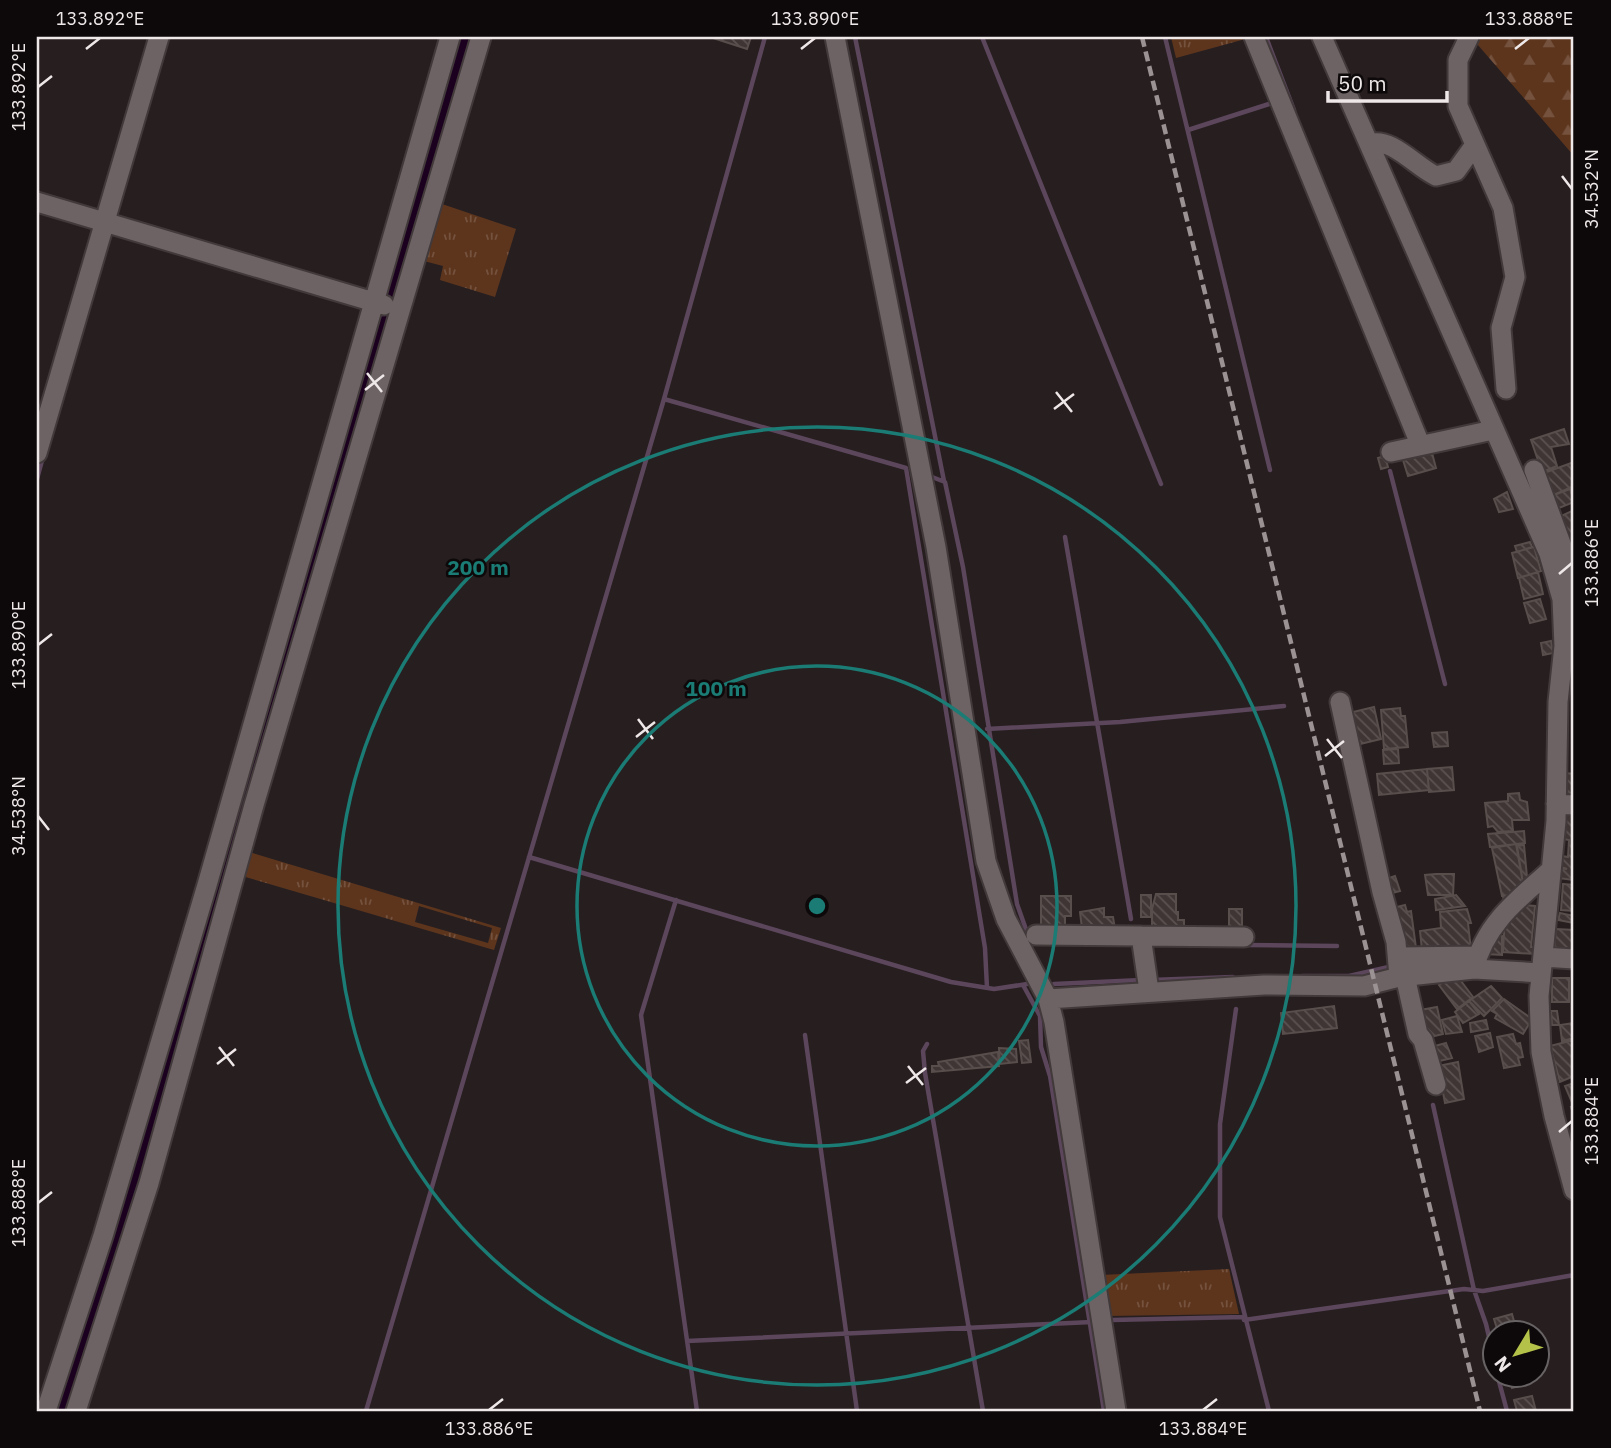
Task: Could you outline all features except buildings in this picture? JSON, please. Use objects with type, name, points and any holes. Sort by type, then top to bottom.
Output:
[{"type":"street","points":[[37,453],[110,222],[159,37]]},
{"type":"street","points":[[76,1411],[138,1220],[161,1087],[211,872],[333,490],[387,306],[450,37]]},
{"type":"street","points":[[46,1411],[161,1087],[387,306],[481,37]]},
{"type":"street","points":[[835,37],[936,547],[986,861],[1006,919],[1048,999],[1116,1411]]},
{"type":"street","points":[[1254,37],[1420,444]]},
{"type":"street","points":[[1322,37],[1549,554],[1562,599],[1569,646],[1558,702],[1565,804],[1551,870],[1542,965],[1541,1052],[1554,1116],[1574,1191]]},
{"type":"street","points":[[1469,37],[1458,60],[1455,79],[1458,106],[1474,146],[1496,185],[1512,251],[1515,277],[1501,328],[1506,388]]},
{"type":"street","points":[[1369,144],[1377,141],[1387,145],[1436,176],[1456,171],[1474,146]]},
{"type":"street","points":[[37,202],[387,306]]},
{"type":"street","points":[[1391,452],[1493,430]]},
{"type":"street","points":[[1534,470],[1570,557],[1562,599]]},
{"type":"street","points":[[1340,702],[1399,969],[1436,1085]]},
{"type":"street","points":[[1476,962],[1498,918],[1551,870]]},
{"type":"street","points":[[1036,935],[1142,942],[1244,937]]},
{"type":"street","points":[[1142,942],[1148,984]]},
{"type":"street","points":[[1048,999],[1148,984],[1364,986],[1399,969],[1476,962],[1542,965],[1574,959]]},
{"type":"green space","points":[[1171,37],[1249,37],[1249,38],[1176,58]]},
{"type":"green space","points":[[1471,37],[1574,37],[1574,156]]},
{"type":"green space","points":[[442,204],[516,229],[495,297],[440,280],[443,266],[424,261]]},
{"type":"green space","points":[[249,852],[501,928],[494,950],[242,876]],"holes":[[[419,906],[492,928],[488,943],[415,922]]]},
{"type":"green space","points":[[1229,1269],[1239,1314],[1107,1316],[1101,1275]]},
{"type":"waterway","points":[[60,1411],[119,1232],[465,37]]},
{"type":"waterway","points":[[366,1411],[664,399],[765,37]]},
{"type":"waterway","points":[[855,37],[944,481]]},
{"type":"waterway","points":[[982,37],[1161,484]]},
{"type":"waterway","points":[[1165,37],[1270,470]]},
{"type":"waterway","points":[[1266,37],[1294,110]]},
{"type":"waterway","points":[[1188,130],[1269,104]]},
{"type":"waterway","points":[[664,399],[906,468],[985,948],[987,988]]},
{"type":"waterway","points":[[37,479],[43,457]]},
{"type":"waterway","points":[[1390,471],[1445,684]]},
{"type":"waterway","points":[[932,477],[945,482],[963,567],[1017,904],[1028,935]]},
{"type":"waterway","points":[[1065,537],[1131,919]]},
{"type":"waterway","points":[[987,729],[1120,722],[1284,706]]},
{"type":"waterway","points":[[529,857],[951,982],[994,989],[1027,984]]},
{"type":"waterway","points":[[676,900],[641,1015],[697,1411]]},
{"type":"waterway","points":[[1243,945],[1337,946]]},
{"type":"waterway","points":[[1302,976],[1349,976],[1393,966]]},
{"type":"waterway","points":[[1151,980],[1233,977]]},
{"type":"waterway","points":[[1054,984],[1142,980]]},
{"type":"waterway","points":[[1023,985],[1040,1016],[1041,1047],[1050,1076],[1104,1411]]},
{"type":"waterway","points":[[1236,1009],[1220,1124],[1220,1217],[1269,1411]]},
{"type":"waterway","points":[[805,1035],[857,1411]]},
{"type":"waterway","points":[[927,1044],[923,1051],[925,1073],[983,1411]]},
{"type":"waterway","points":[[1433,1105],[1474,1290],[1484,1318]]},
{"type":"waterway","points":[[1244,1320],[1464,1289],[1483,1291],[1574,1275]]},
{"type":"waterway","points":[[1112,1320],[1243,1317]]},
{"type":"waterway","points":[[687,1341],[1092,1322]]},
{"type":"waterway","points":[[1501,1388],[1507,1411]]},
{"type":"railway","points":[[1142,37],[1480,1411]]}]
